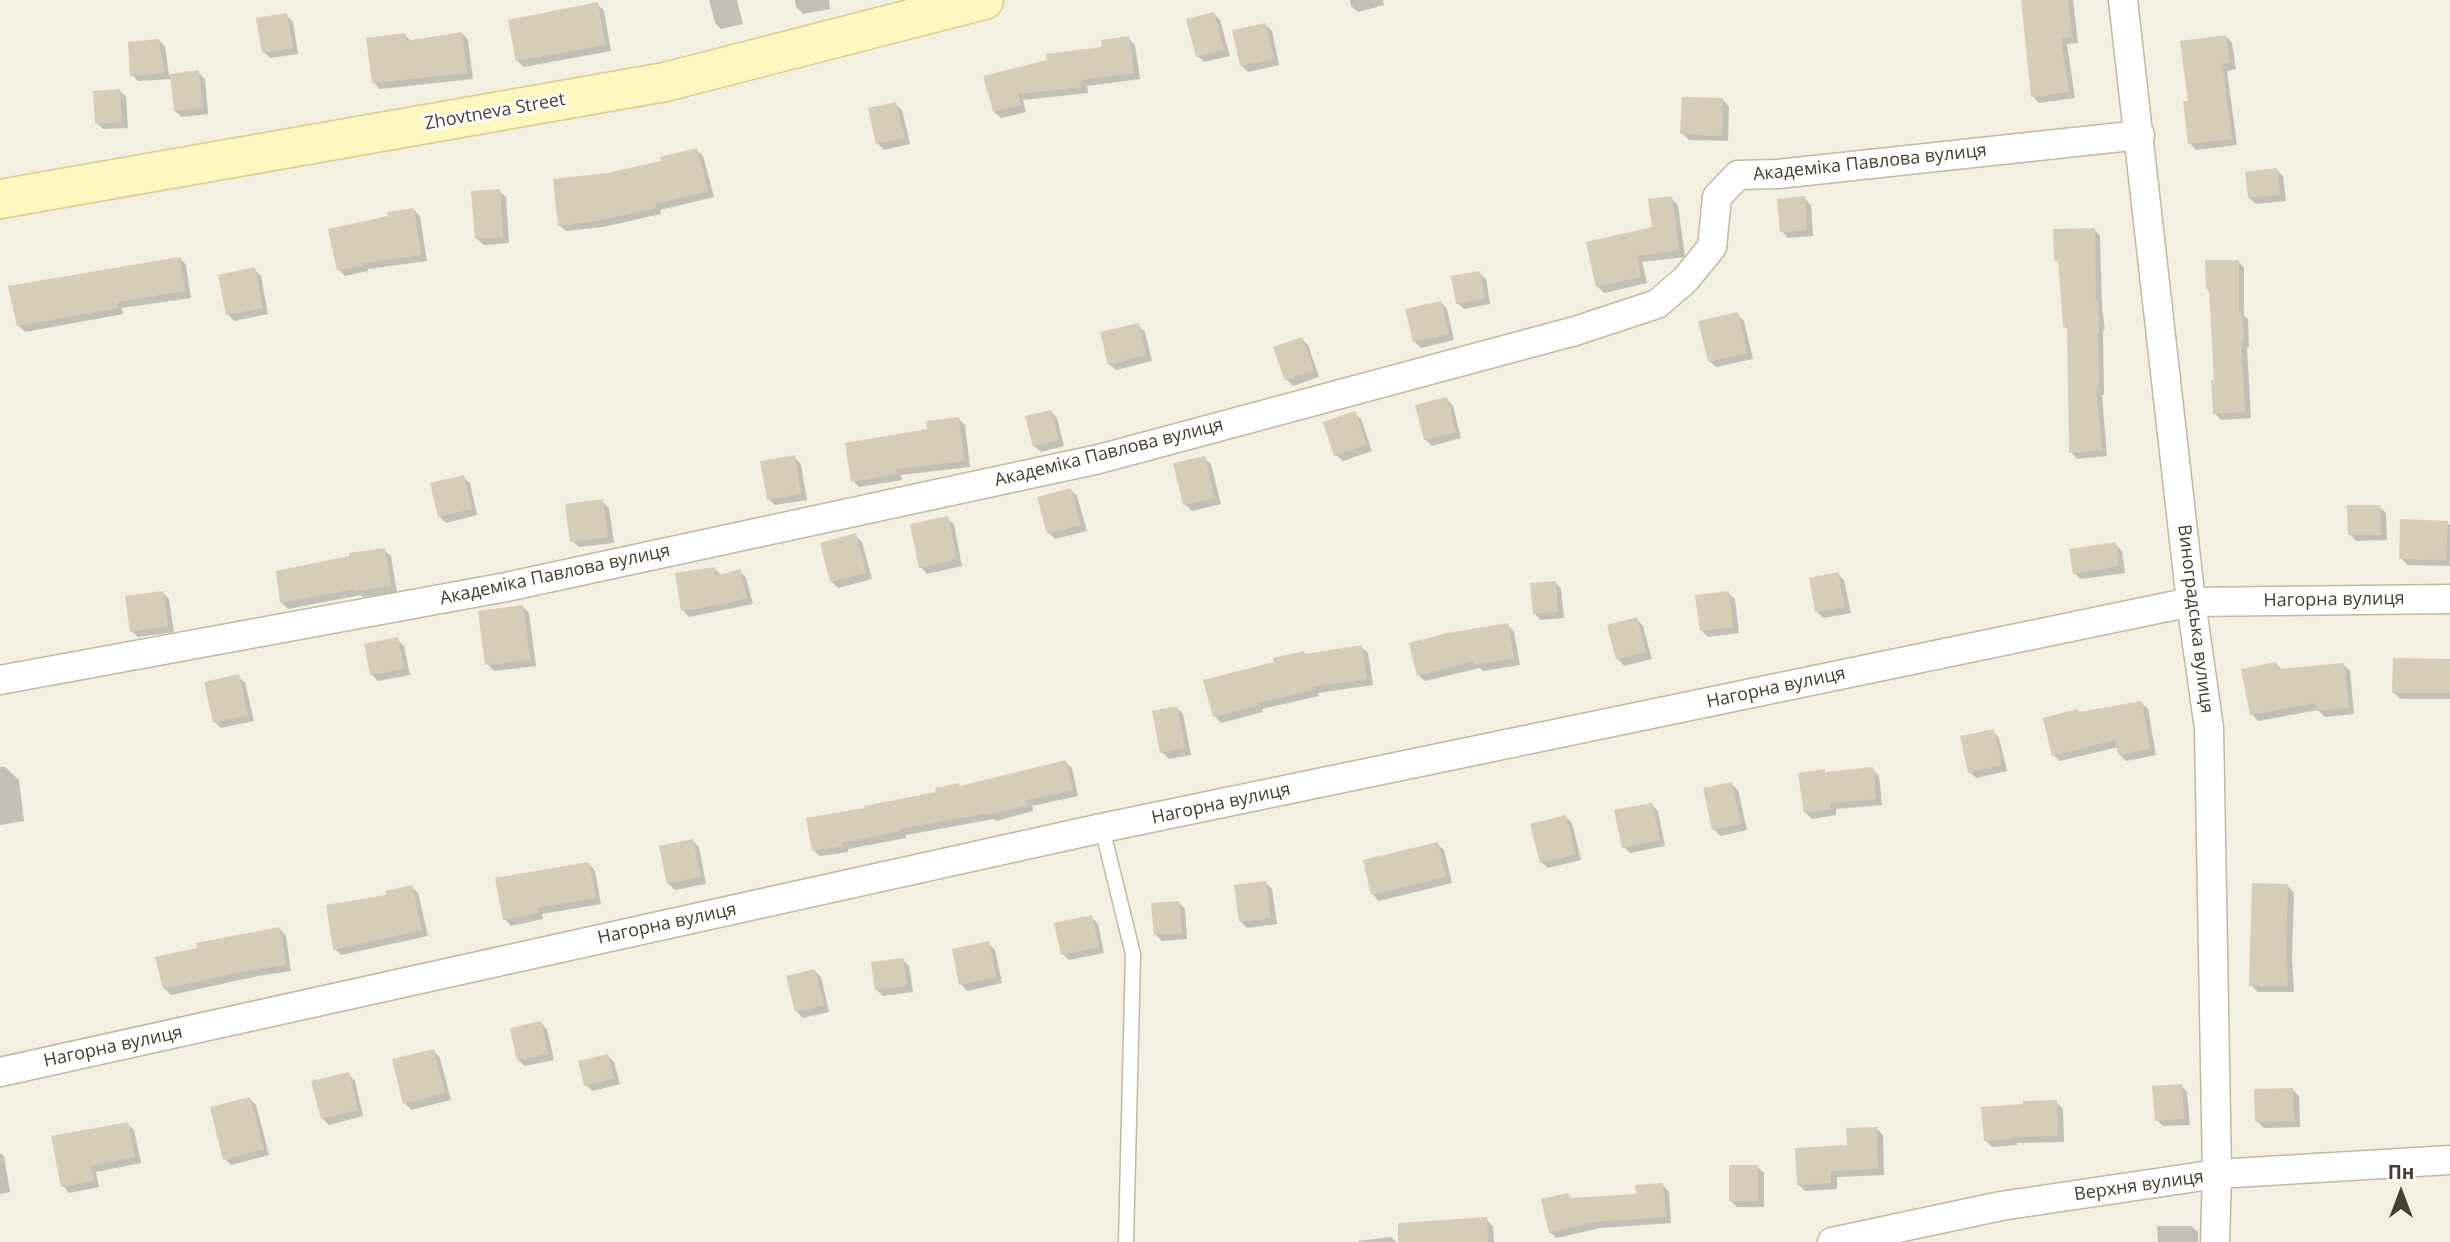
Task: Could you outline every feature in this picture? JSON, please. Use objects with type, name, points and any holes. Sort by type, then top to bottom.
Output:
[{"type":"main road","name":"Zhovtneva Street","points":[[0,199],[666,82],[984,0]]},
{"type":"street","name":"Виноградська вулиця","points":[[2123,0],[2191,602],[2209,728],[2217,1174],[2215,1242]]},
{"type":"street","name":"Академіка Павлова вулиця","points":[[0,680],[506,587],[1099,459],[1575,331],[1657,304],[1685,280],[1712,247],[1717,197],[1738,175],[1778,174],[2140,135]]},
{"type":"street","name":"Нагорна вулиця","points":[[0,1072],[1102,828],[2191,602],[2450,598]]},
{"type":"street","name":"Верхня вулиця","points":[[1832,1242],[2001,1206],[2217,1174],[2450,1160]]},
{"type":"lane","points":[[1102,828],[1133,954],[1126,1242]]},
{"type":"building","points":[[2021,0],[2068,0],[2072,37],[2061,38],[2069,92],[2031,97]]},
{"type":"building","points":[[598,2],[605,45],[516,61],[508,20]]},
{"type":"building","points":[[1214,12],[1224,50],[1196,57],[1186,19]]},
{"type":"building","points":[[287,13],[293,48],[262,53],[256,18]]},
{"type":"building","points":[[1266,23],[1274,59],[1240,66],[1232,30]]},
{"type":"building","points":[[462,32],[467,73],[372,83],[366,38],[405,33],[406,41]]},
{"type":"building","points":[[2226,35],[2230,63],[2222,64],[2232,139],[2188,144],[2183,101],[2188,101],[2180,41]]},
{"type":"building","points":[[1129,36],[1134,73],[1081,80],[1082,87],[1018,94],[1021,105],[993,112],[983,76],[1047,60],[1046,54],[1102,47],[1101,40]]},
{"type":"building","points":[[159,39],[164,73],[130,76],[128,42]]},
{"type":"building","points":[[199,70],[203,108],[174,111],[170,74]]},
{"type":"building","points":[[120,89],[122,122],[95,124],[93,91]]},
{"type":"building","points":[[1682,97],[1723,98],[1722,136],[1680,134]]},
{"type":"building","points":[[896,102],[905,138],[876,144],[868,108]]},
{"type":"building","points":[[697,148],[708,191],[655,204],[656,208],[558,226],[553,179],[607,173],[661,161],[660,157]]},
{"type":"building","points":[[2277,168],[2280,195],[2248,198],[2245,172]]},
{"type":"building","points":[[500,189],[503,237],[475,239],[471,191]]},
{"type":"building","points":[[1672,196],[1679,250],[1637,256],[1641,277],[1596,287],[1586,242],[1652,227],[1648,199]]},
{"type":"building","points":[[1805,196],[1807,230],[1780,232],[1777,199]]},
{"type":"building","points":[[414,208],[421,255],[363,263],[337,271],[328,229],[388,216],[387,212]]},
{"type":"building","points":[[2095,228],[2096,301],[2100,324],[2099,389],[2096,389],[2102,450],[2069,453],[2067,326],[2063,327],[2058,260],[2054,261],[2053,229]]},
{"type":"building","points":[[180,257],[185,291],[117,302],[118,308],[17,326],[8,286]]},
{"type":"building","points":[[2205,260],[2239,260],[2245,412],[2213,414],[2211,380],[2214,380]]},
{"type":"building","points":[[255,267],[263,308],[226,315],[218,275]]},
{"type":"building","points":[[1480,271],[1485,298],[1456,304],[1451,276]]},
{"type":"building","points":[[1441,301],[1449,334],[1413,342],[1405,309]]},
{"type":"building","points":[[1738,312],[1747,353],[1708,362],[1698,321]]},
{"type":"building","points":[[1139,323],[1146,355],[1108,365],[1100,332]]},
{"type":"building","points":[[1302,337],[1314,370],[1285,381],[1273,347]]},
{"type":"building","points":[[1447,397],[1456,432],[1424,440],[1415,405]]},
{"type":"building","points":[[1051,410],[1059,440],[1033,447],[1025,416]]},
{"type":"building","points":[[1355,411],[1367,445],[1334,456],[1323,422]]},
{"type":"building","points":[[959,417],[964,461],[896,469],[897,474],[851,482],[845,443],[927,429],[926,421]]},
{"type":"building","points":[[795,455],[801,494],[767,500],[760,461]]},
{"type":"building","points":[[1205,456],[1215,498],[1183,505],[1173,463]]},
{"type":"building","points":[[464,475],[472,509],[438,517],[430,483]]},
{"type":"building","points":[[1071,488],[1081,525],[1047,534],[1037,497]]},
{"type":"building","points":[[603,499],[608,537],[570,542],[565,504]]},
{"type":"building","points":[[2347,505],[2380,505],[2381,535],[2348,535]]},
{"type":"building","points":[[948,516],[957,559],[919,568],[910,524]]},
{"type":"building","points":[[2400,519],[2448,521],[2446,560],[2399,559]]},
{"type":"building","points":[[856,533],[866,573],[830,582],[820,543]]},
{"type":"building","points":[[2116,542],[2119,566],[2073,574],[2069,549]]},
{"type":"building","points":[[385,548],[391,586],[354,589],[280,603],[276,571],[349,556],[349,553]]},
{"type":"building","points":[[715,567],[716,576],[740,569],[747,598],[681,611],[675,573]]},
{"type":"building","points":[[1838,572],[1845,607],[1815,612],[1809,578]]},
{"type":"building","points":[[1556,581],[1558,612],[1533,614],[1530,583]]},
{"type":"building","points":[[163,591],[168,626],[130,632],[125,596]]},
{"type":"building","points":[[1729,591],[1733,627],[1700,631],[1695,595]]},
{"type":"building","points":[[523,605],[530,660],[485,665],[478,611]]},
{"type":"building","points":[[1637,617],[1646,652],[1616,660],[1607,625]]},
{"type":"building","points":[[1508,623],[1514,658],[1475,665],[1474,661],[1417,676],[1409,643],[1447,633]]},
{"type":"building","points":[[398,637],[404,669],[370,675],[364,644]]},
{"type":"building","points":[[1362,645],[1367,679],[1312,687],[1313,690],[1213,717],[1203,680],[1274,662],[1273,658],[1304,651],[1305,654]]},
{"type":"building","points":[[2393,658],[2450,659],[2450,693],[2392,693]]},
{"type":"building","points":[[2276,662],[2278,669],[2344,663],[2349,708],[2317,711],[2316,703],[2250,715],[2241,669]]},
{"type":"building","points":[[239,674],[248,715],[213,723],[204,682]]},
{"type":"building","points":[[2142,701],[2150,749],[2118,755],[2115,740],[2052,756],[2043,718],[2078,709],[2079,712]]},
{"type":"building","points":[[1177,706],[1185,748],[1160,753],[1152,711]]},
{"type":"building","points":[[1994,729],[2002,765],[1968,773],[1960,736]]},
{"type":"building","points":[[1066,760],[1073,790],[1027,800],[1028,805],[988,815],[987,813],[900,829],[901,831],[842,843],[843,846],[812,851],[806,818],[936,792],[935,788],[959,783],[960,786]]},
{"type":"building","points":[[1873,767],[1876,799],[1830,803],[1831,809],[1804,813],[1798,773]]},
{"type":"building","points":[[1732,782],[1741,824],[1712,830],[1703,788]]},
{"type":"building","points":[[1652,803],[1660,840],[1622,848],[1614,810]]},
{"type":"building","points":[[1566,815],[1576,854],[1540,863],[1530,824]]},
{"type":"building","points":[[693,839],[701,877],[667,884],[659,846]]},
{"type":"building","points":[[1438,842],[1446,877],[1371,895],[1363,860]]},
{"type":"building","points":[[589,862],[596,898],[537,908],[538,913],[503,920],[495,878]]},
{"type":"building","points":[[1266,881],[1271,918],[1239,922],[1234,885]]},
{"type":"building","points":[[2252,883],[2288,884],[2288,986],[2249,986]]},
{"type":"building","points":[[412,885],[422,930],[333,950],[326,905],[386,895],[385,891]]},
{"type":"building","points":[[1179,901],[1182,933],[1154,935],[1151,903]]},
{"type":"building","points":[[1092,915],[1099,947],[1061,955],[1054,923]]},
{"type":"building","points":[[280,927],[286,965],[163,989],[155,957],[197,948],[196,943]]},
{"type":"building","points":[[989,941],[997,977],[959,985],[952,949]]},
{"type":"building","points":[[904,958],[907,986],[875,990],[871,962]]},
{"type":"building","points":[[815,969],[824,1005],[795,1012],[786,976]]},
{"type":"building","points":[[541,1021],[548,1054],[517,1060],[510,1028]]},
{"type":"building","points":[[434,1049],[445,1093],[403,1104],[392,1059]]},
{"type":"building","points":[[608,1054],[614,1078],[584,1086],[578,1061]]},
{"type":"building","points":[[349,1072],[358,1110],[321,1119],[311,1081]]},
{"type":"building","points":[[2182,1084],[2184,1119],[2155,1121],[2152,1086]]},
{"type":"building","points":[[2293,1088],[2294,1121],[2255,1122],[2254,1089]]},
{"type":"building","points":[[250,1097],[264,1149],[223,1160],[210,1107]]},
{"type":"building","points":[[2057,1100],[2058,1136],[2011,1137],[2012,1139],[1984,1141],[1981,1107],[2023,1104],[2023,1101]]},
{"type":"building","points":[[128,1122],[135,1157],[91,1166],[94,1181],[61,1187],[51,1136]]},
{"type":"building","points":[[1877,1127],[1878,1169],[1831,1171],[1831,1183],[1797,1185],[1795,1148],[1847,1145],[1846,1128]]},
{"type":"building","points":[[1729,1165],[1758,1165],[1758,1201],[1729,1201]]},
{"type":"building","points":[[1663,1183],[1666,1217],[1593,1222],[1549,1233],[1541,1199],[1568,1193],[1570,1198],[1636,1194],[1635,1185]]},
{"type":"building","points":[[1487,1217],[1488,1242],[1398,1242],[1398,1223]]}]
